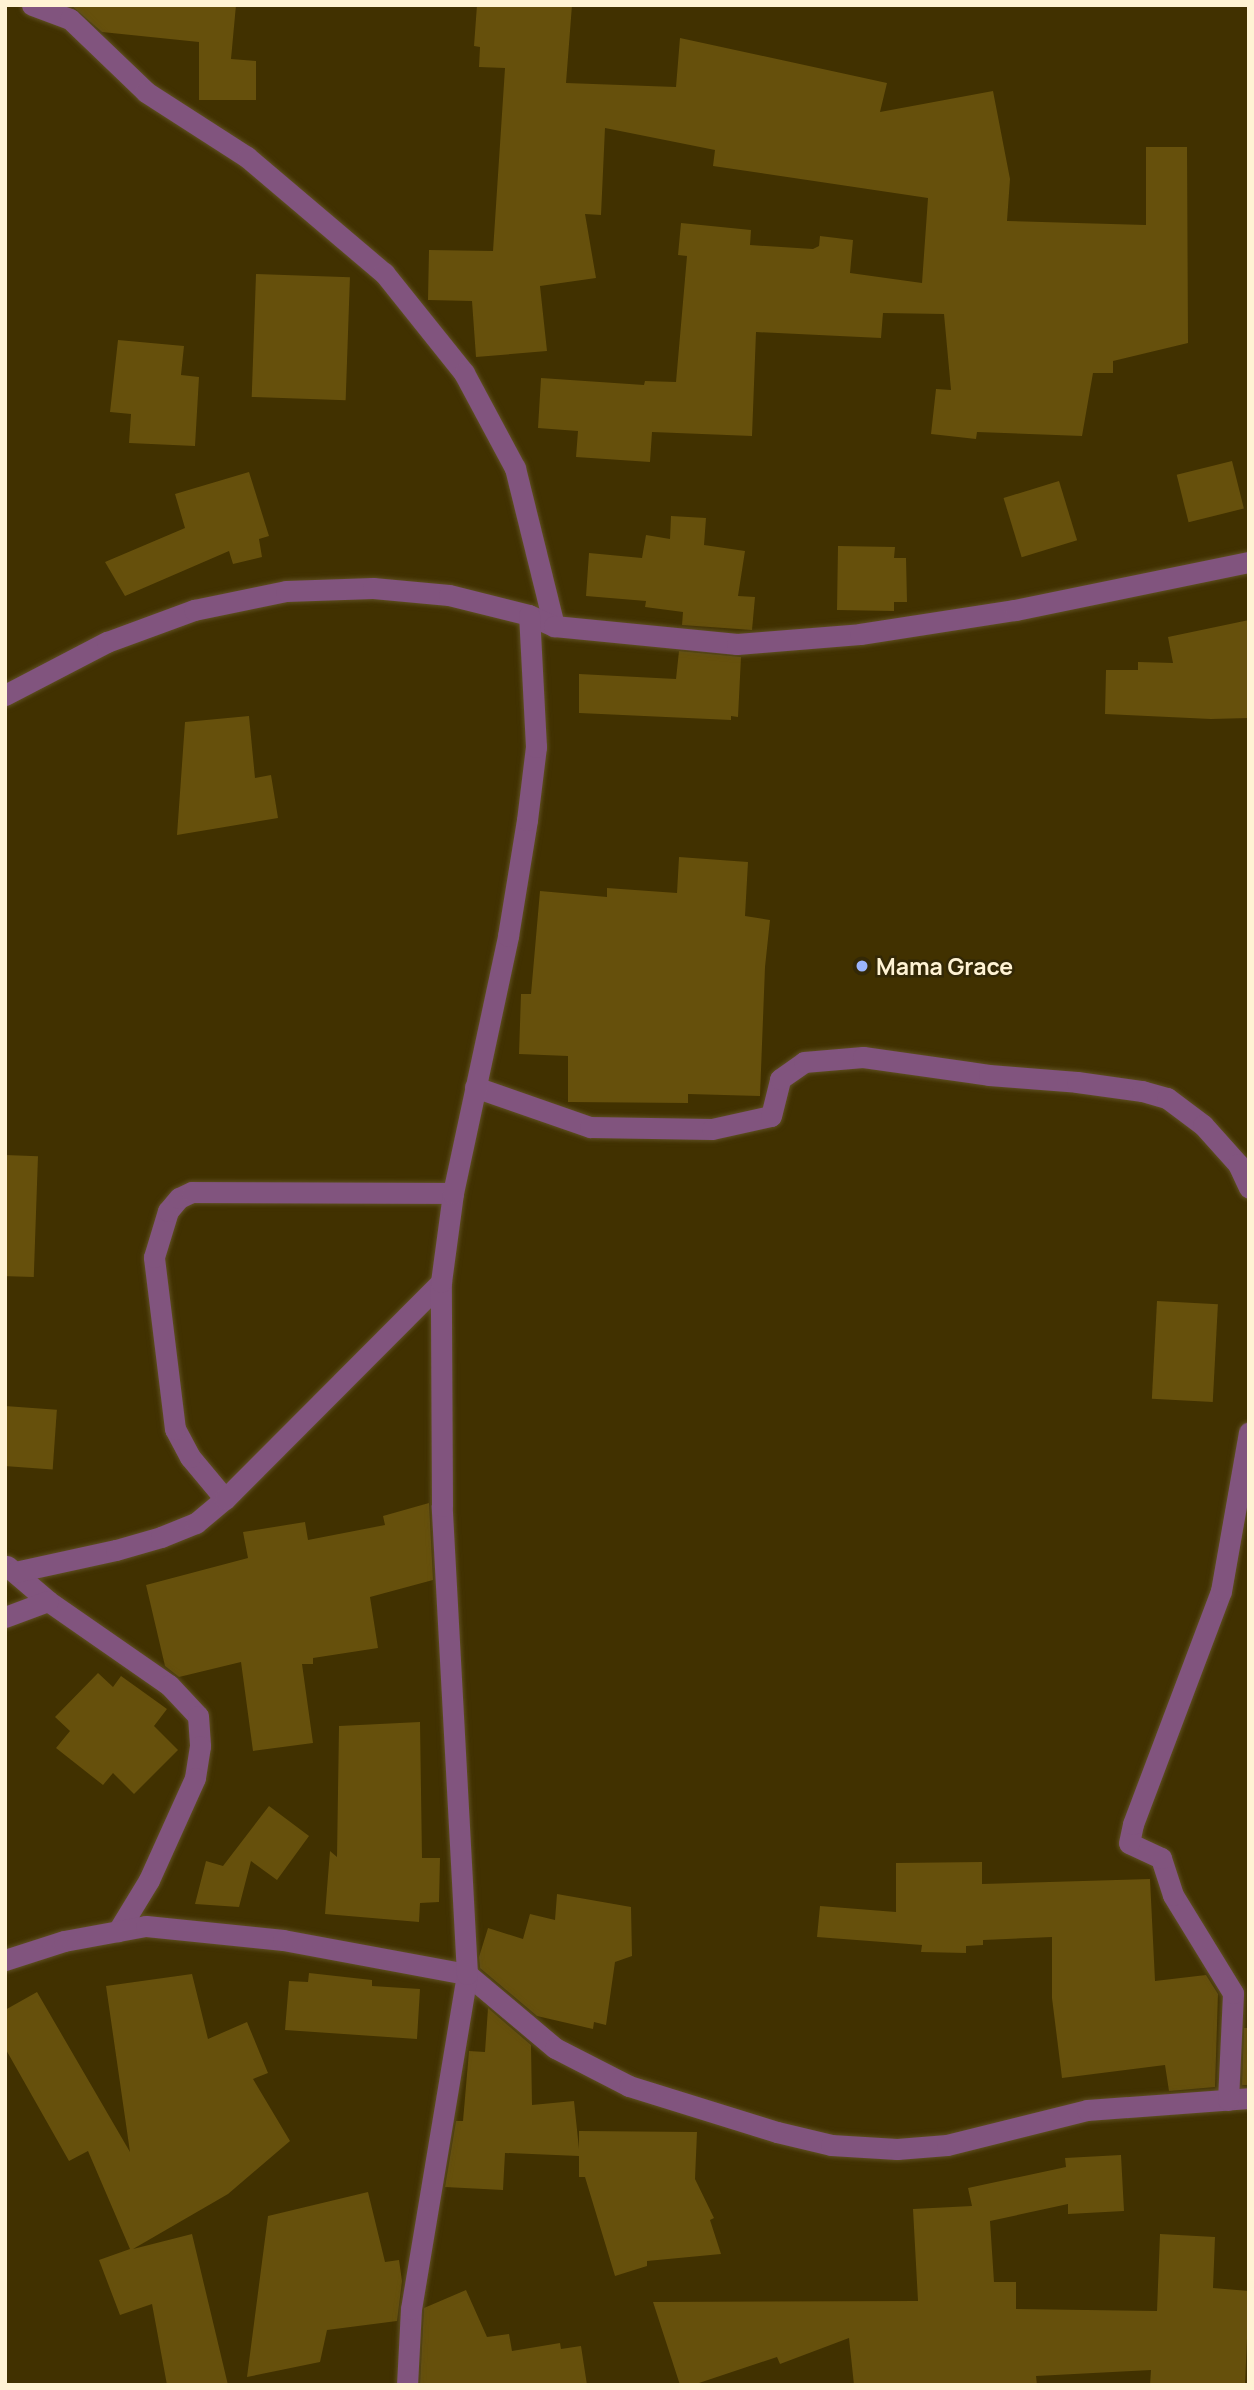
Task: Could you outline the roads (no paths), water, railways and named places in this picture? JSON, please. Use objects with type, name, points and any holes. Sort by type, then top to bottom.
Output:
[{"type":"street","points":[[32,5],[70,19],[146,92],[247,157],[384,273],[464,373],[514,468],[554,626]]},
{"type":"street","points":[[5,695],[119,638],[194,610],[286,591],[373,588],[449,595],[529,615],[554,626],[737,644],[860,634],[1015,610],[1249,562]]},
{"type":"street","points":[[407,2385],[411,2309],[467,1974],[442,1506],[441,1282],[453,1193],[508,936],[536,747],[529,615]]},
{"type":"street","points":[[475,1087],[590,1127],[712,1129],[771,1116],[780,1079],[804,1062],[863,1057],[989,1074],[1077,1082],[1142,1091],[1167,1098],[1203,1125],[1238,1164],[1249,1188]]},
{"type":"street","points":[[225,1499],[190,1457],[175,1429],[155,1257],[167,1211],[179,1198],[192,1192],[453,1193]]},
{"type":"street","points":[[10,1569],[161,1538],[196,1523],[225,1499],[441,1282]]},
{"type":"street","points":[[5,1960],[64,1941],[146,1926],[283,1940],[467,1974],[555,2048],[629,2086],[777,2132],[831,2145],[897,2149],[947,2145],[1087,2110],[1239,2099],[1233,1993],[1173,1895],[1161,1858],[1129,1843],[1133,1824],[1221,1591],[1249,1432]]},
{"type":"street","points":[[10,1569],[48,1601],[169,1685],[198,1716],[200,1746],[195,1779],[149,1880],[118,1931]]},
{"type":"street","points":[[5,1617],[48,1601]]},
{"type":"place","name":"Mama Grace","points":[[862,966]]}]
